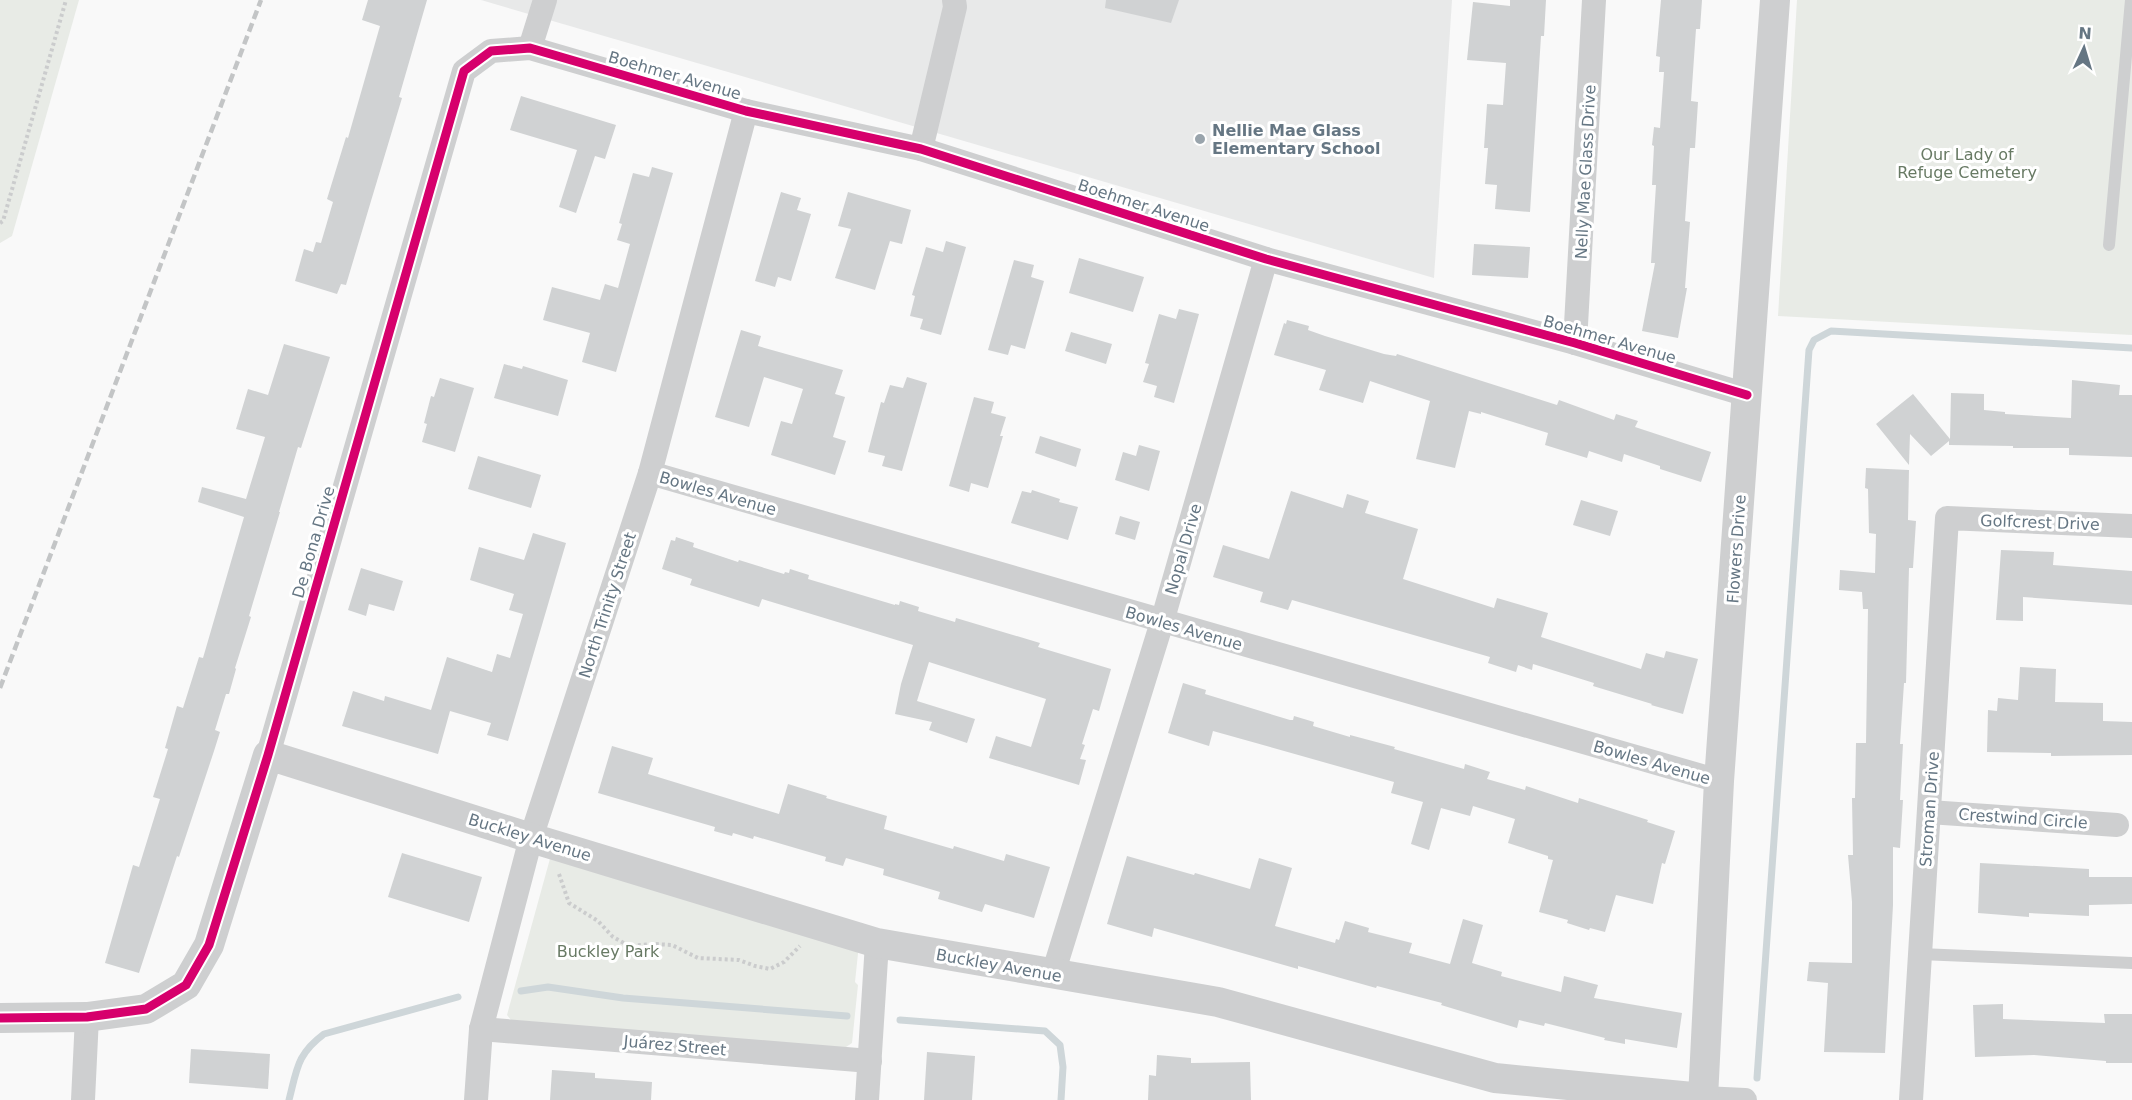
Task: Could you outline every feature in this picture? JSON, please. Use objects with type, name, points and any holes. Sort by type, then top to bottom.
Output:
[{"type":"street","points":[[530,48],[545,0]]},
{"type":"street","points":[[921,149],[955,7],[954,0]]},
{"type":"street","name":"Nelly Mae Glass Drive","points":[[1575,344],[1594,0]]},
{"type":"street","name":"Flowers Drive","points":[[1703,1098],[1719,781],[1775,0]]},
{"type":"street","name":"Boehmer Avenue","points":[[530,48],[746,111],[921,149],[1266,259],[1575,344],[1747,395]]},
{"type":"street","name":"De Bona Drive","points":[[0,1018],[87,1017],[146,1008],[186,985],[209,945],[268,756],[464,71],[491,51],[530,48]]},
{"type":"street","name":"North Trinity Street","points":[[476,1100],[481,1029],[531,838],[650,473],[746,111]]},
{"type":"street","name":"Nopal Drive","points":[[1053,974],[1162,622],[1266,259]]},
{"type":"street","name":"Bowles Avenue","points":[[650,473],[1719,781]]},
{"type":"street","name":"Golfcrest Drive","points":[[1947,518],[2132,526]]},
{"type":"street","name":"Stroman Drive","points":[[1911,1100],[1947,518]]},
{"type":"street","name":"Buckley Avenue","points":[[268,756],[877,943],[1218,1002],[1494,1089],[1745,1100]]},
{"type":"street","name":"Crestwind Circle","points":[[1929,812],[2117,825]]},
{"type":"street","points":[[867,1100],[877,943]]},
{"type":"street","points":[[83,1100],[87,1017]]},
{"type":"street","name":"Juárez Street","points":[[481,1029],[870,1061]]},
{"type":"lane","points":[[2109,245],[2131,0]]},
{"type":"lane","points":[[1920,954],[2132,963]]},
{"type":"path","points":[[0,223],[3,221],[66,0]]},
{"type":"path","points":[[559,873],[569,903],[598,921],[613,937],[629,946],[672,945],[698,958],[740,960],[770,969],[784,962],[800,946]]},
{"type":"shaded area","name":"Nellie Mae Glass Elementary School","points":[[481,0],[1452,0],[1434,278]]},
{"type":"green space","points":[[0,0],[79,0],[12,236],[0,243]]},
{"type":"green space","name":"Our Lady of Refuge Cemetery","points":[[1797,0],[2132,0],[2132,335],[1778,316]]},
{"type":"green space","name":"Buckley Park","points":[[551,855],[859,944],[855,982],[858,985],[852,1043],[843,1049],[511,1020],[507,1015]]},
{"type":"building","points":[[368,0],[427,0],[399,97],[402,98],[346,285],[341,284],[337,294],[295,281],[304,249],[313,252],[316,242],[321,243],[333,202],[327,199],[346,137],[348,138],[380,26],[362,20]]},
{"type":"building","points":[[1106,0],[1179,0],[1171,23],[1105,8]]},
{"type":"building","points":[[1510,0],[1546,0],[1544,36],[1541,36],[1530,212],[1495,209],[1497,185],[1485,184],[1488,148],[1484,148],[1487,104],[1503,105],[1506,63],[1467,60],[1473,2],[1510,6]]},
{"type":"building","points":[[1661,0],[1702,0],[1700,29],[1696,29],[1691,101],[1698,102],[1695,148],[1690,148],[1685,221],[1690,222],[1685,288],[1687,288],[1678,338],[1642,331],[1655,263],[1651,263],[1656,185],[1652,185],[1654,146],[1652,145],[1654,127],[1660,128],[1664,72],[1659,72],[1660,57],[1656,56]]},
{"type":"building","points":[[521,96],[616,125],[605,159],[595,156],[576,213],[559,207],[577,150],[510,130]]},
{"type":"building","points":[[652,167],[673,173],[616,372],[582,362],[590,333],[543,320],[552,287],[600,300],[605,284],[618,288],[630,244],[617,240],[622,224],[619,223],[633,173],[649,177]]},
{"type":"building","points":[[781,192],[801,198],[797,210],[811,214],[791,281],[778,277],[775,287],[755,281]]},
{"type":"building","points":[[848,192],[911,210],[902,244],[890,241],[875,290],[835,278],[851,229],[838,226]]},
{"type":"building","points":[[946,241],[966,247],[941,335],[920,329],[923,319],[910,316],[915,296],[912,295],[926,247],[943,252]]},
{"type":"building","points":[[1474,244],[1530,247],[1528,278],[1472,275]]},
{"type":"building","points":[[1079,258],[1144,277],[1133,312],[1069,293]]},
{"type":"building","points":[[1014,260],[1034,265],[1031,277],[1044,281],[1025,349],[1011,345],[1008,355],[988,350]]},
{"type":"building","points":[[1179,309],[1199,314],[1174,403],[1154,397],[1157,386],[1143,382],[1149,364],[1145,363],[1159,314],[1176,319]]},
{"type":"building","points":[[1287,320],[1309,326],[1308,330],[1325,336],[1384,354],[1396,356],[1397,354],[1557,405],[1559,400],[1614,420],[1616,414],[1638,421],[1635,427],[1711,452],[1701,482],[1624,454],[1622,462],[1589,451],[1587,458],[1545,445],[1548,433],[1481,412],[1481,414],[1469,411],[1455,468],[1416,459],[1430,401],[1370,381],[1363,403],[1319,390],[1326,370],[1274,355]]},
{"type":"building","points":[[741,330],[761,336],[758,346],[843,370],[835,394],[845,397],[833,437],[846,441],[835,475],[771,455],[781,421],[792,424],[803,389],[764,377],[749,427],[715,417]]},
{"type":"building","points":[[1071,332],[1112,344],[1106,364],[1065,351]]},
{"type":"building","points":[[284,344],[330,357],[301,448],[298,447],[229,694],[226,694],[215,730],[220,732],[139,973],[105,963],[133,865],[139,867],[160,799],[153,797],[168,749],[165,748],[177,706],[183,708],[199,657],[203,658],[244,517],[198,502],[202,487],[246,499],[265,437],[236,429],[248,389],[268,395]]},
{"type":"building","points":[[504,364],[522,369],[523,366],[568,380],[558,416],[494,398]]},
{"type":"building","points":[[907,377],[927,383],[902,471],[882,466],[885,456],[868,452],[881,402],[884,403],[890,385],[903,388]]},
{"type":"building","points":[[440,378],[474,388],[455,452],[422,442],[431,396],[434,397]]},
{"type":"building","points":[[2072,380],[2120,385],[2119,395],[2132,395],[2132,457],[2069,455],[2069,448],[1949,445],[1949,441],[1931,456],[1910,434],[1909,465],[1876,424],[1913,394],[1950,439],[1951,393],[1984,394],[1984,410],[2005,412],[2005,414],[2071,418]]},
{"type":"building","points":[[974,397],[994,402],[991,413],[1006,417],[988,488],[971,483],[969,492],[949,486]]},
{"type":"building","points":[[1040,436],[1081,449],[1076,467],[1035,453]]},
{"type":"building","points":[[1139,445],[1160,451],[1149,491],[1115,480],[1123,452],[1136,456]]},
{"type":"building","points":[[478,456],[541,475],[531,508],[468,489]]},
{"type":"building","points":[[1866,468],[1909,470],[1908,520],[1916,521],[1913,568],[1909,568],[1906,683],[1904,683],[1900,744],[1903,744],[1900,800],[1903,800],[1900,848],[1893,847],[1893,905],[1885,1053],[1824,1052],[1828,983],[1807,981],[1809,962],[1852,963],[1852,902],[1848,855],[1853,855],[1852,798],[1855,798],[1856,743],[1866,743],[1868,609],[1863,609],[1862,592],[1839,590],[1840,570],[1875,573],[1876,534],[1869,533],[1868,489],[1865,488]]},
{"type":"building","points":[[1032,490],[1060,499],[1059,502],[1078,507],[1068,540],[1011,523],[1022,491],[1031,493]]},
{"type":"building","points":[[1291,491],[1343,508],[1347,494],[1369,501],[1365,513],[1418,529],[1403,579],[1494,608],[1497,598],[1548,613],[1541,637],[1641,669],[1646,653],[1664,658],[1666,651],[1698,659],[1683,714],[1593,686],[1594,683],[1533,664],[1532,670],[1518,665],[1516,672],[1488,663],[1490,657],[1292,600],[1288,610],[1260,602],[1263,592],[1213,577],[1223,545],[1269,559]]},
{"type":"building","points":[[1581,500],[1618,511],[1610,536],[1573,525]]},
{"type":"building","points":[[1120,516],[1140,522],[1135,540],[1115,534]]},
{"type":"building","points":[[533,533],[566,543],[508,741],[487,735],[491,723],[450,711],[438,754],[342,726],[353,691],[384,701],[385,696],[431,710],[447,657],[492,672],[497,654],[510,658],[523,614],[509,610],[514,594],[470,580],[479,547],[524,560]]},
{"type":"building","points":[[676,537],[694,543],[693,547],[738,562],[739,560],[784,574],[789,573],[790,569],[809,575],[808,579],[895,605],[899,605],[900,601],[919,607],[918,611],[955,622],[956,618],[1040,643],[1038,647],[1111,669],[1099,711],[1093,709],[1082,744],[1085,745],[1080,759],[1086,760],[1079,785],[989,758],[996,736],[1031,747],[1046,699],[929,662],[917,701],[975,719],[967,743],[929,730],[932,722],[895,714],[913,645],[762,599],[759,607],[690,585],[692,579],[662,569],[671,540],[675,541]]},
{"type":"building","points":[[2001,550],[2054,552],[2053,565],[2132,571],[2132,605],[2023,597],[2023,621],[1996,620]]},
{"type":"building","points":[[361,568],[403,581],[394,611],[369,604],[366,616],[348,610]]},
{"type":"building","points":[[2020,667],[2056,669],[2055,702],[2103,703],[2103,721],[2132,722],[2132,755],[2051,756],[2051,753],[1987,752],[1988,710],[1997,711],[1998,698],[2018,700]]},
{"type":"building","points":[[1183,683],[1206,690],[1205,694],[1290,720],[1293,720],[1294,716],[1314,722],[1313,726],[1395,747],[1394,749],[1464,769],[1465,764],[1490,772],[1487,779],[1525,790],[1526,786],[1578,803],[1579,798],[1675,831],[1665,864],[1662,863],[1653,904],[1616,895],[1605,932],[1590,928],[1589,930],[1567,923],[1568,920],[1539,912],[1553,860],[1548,859],[1548,856],[1508,843],[1515,819],[1473,806],[1470,816],[1441,808],[1429,850],[1411,844],[1423,802],[1391,793],[1394,782],[1213,731],[1209,746],[1168,733]]},
{"type":"building","points":[[612,746],[653,758],[648,774],[779,814],[788,784],[887,816],[884,829],[1004,861],[1006,854],[1050,867],[1034,918],[985,904],[982,912],[938,899],[940,892],[883,875],[884,869],[846,858],[843,866],[825,861],[826,857],[754,836],[753,839],[733,833],[732,836],[714,831],[715,827],[598,793]]},
{"type":"building","points":[[402,853],[482,877],[469,922],[388,897]]},
{"type":"building","points":[[1127,856],[1250,889],[1259,858],[1292,868],[1275,926],[1335,943],[1336,939],[1339,940],[1345,921],[1369,928],[1368,932],[1412,943],[1409,953],[1450,964],[1463,919],[1483,925],[1472,963],[1502,972],[1501,976],[1561,992],[1564,976],[1598,985],[1594,998],[1682,1013],[1677,1048],[1625,1039],[1625,1044],[1545,1023],[1544,1026],[1519,1020],[1517,1028],[1441,1005],[1442,1003],[1377,986],[1376,988],[1298,966],[1298,969],[1154,928],[1152,937],[1107,924]]},
{"type":"building","points":[[1980,863],[2089,869],[2089,877],[2132,877],[2132,904],[2089,905],[2089,916],[2029,913],[2029,917],[1978,913]]},
{"type":"building","points":[[2003,1004],[2003,1019],[2105,1023],[2104,1014],[2132,1014],[2132,1063],[2106,1063],[2106,1061],[2034,1055],[1975,1057],[1973,1005]]},
{"type":"building","points":[[191,1049],[270,1054],[268,1089],[189,1083]]},
{"type":"building","points":[[927,1052],[975,1056],[972,1100],[924,1100]]},
{"type":"building","points":[[1157,1055],[1191,1058],[1191,1063],[1250,1062],[1251,1100],[1148,1100],[1149,1075],[1156,1076]]},
{"type":"building","points":[[552,1070],[595,1073],[595,1078],[652,1082],[651,1100],[550,1100]]},
{"type":"waterway","points":[[1757,1078],[1809,350],[1814,340],[1831,331],[2132,348]]},
{"type":"waterway","points":[[521,991],[548,987],[623,998],[847,1016]]},
{"type":"waterway","points":[[289,1100],[296,1071],[303,1055],[324,1034],[458,997]]},
{"type":"waterway","points":[[900,1020],[1045,1031],[1060,1045],[1063,1067],[1061,1100]]},
{"type":"railway","points":[[0,688],[261,0]]},
{"type":"cycle path","points":[[0,1018],[87,1017],[146,1009],[186,985],[209,945],[268,755],[464,71],[491,51],[530,48],[746,111],[921,149],[1266,259],[1575,343],[1747,395]]},
{"type":"place","name":"Nellie Mae Glass Elementary School","points":[[1200,139]]}]
